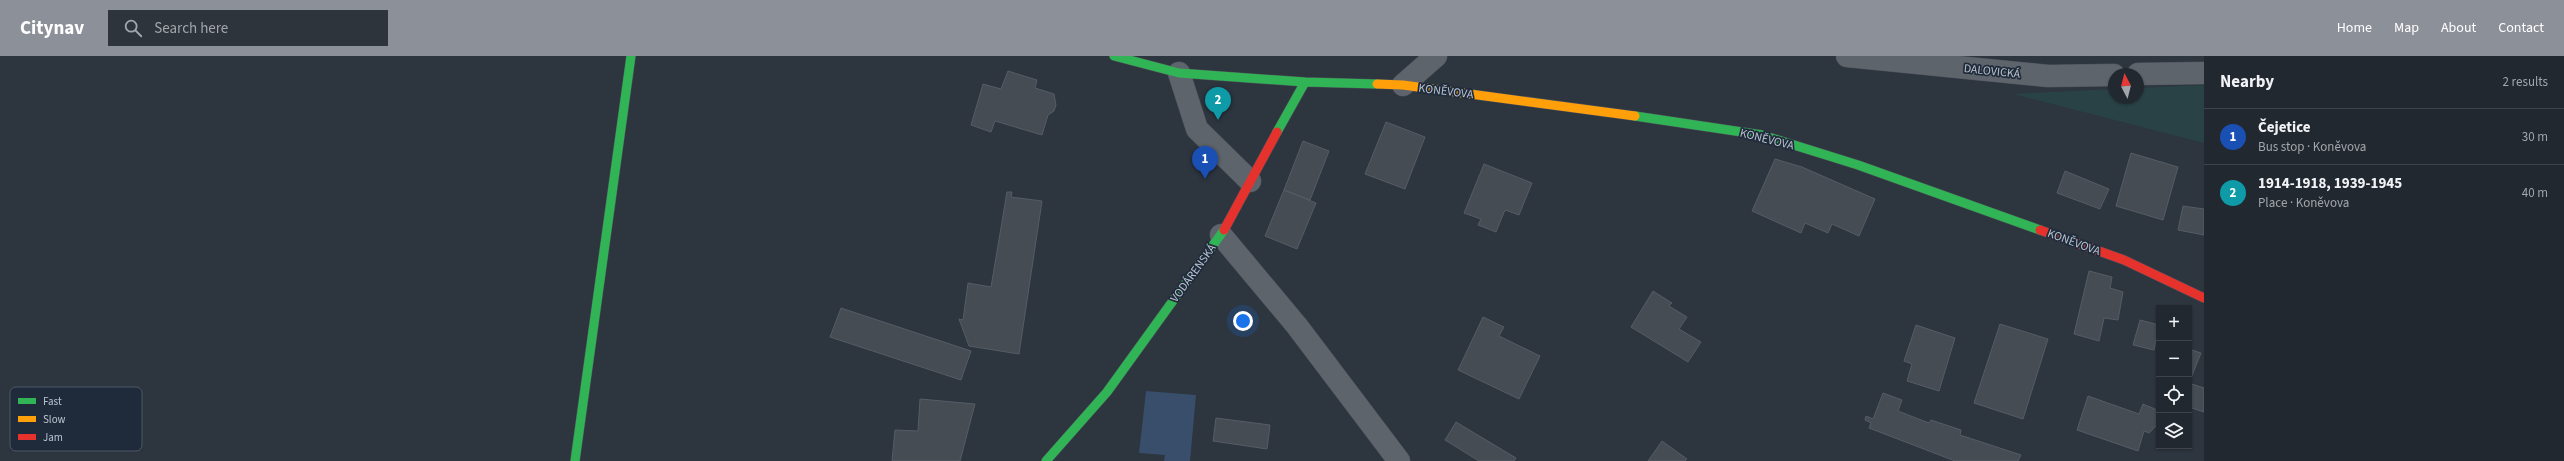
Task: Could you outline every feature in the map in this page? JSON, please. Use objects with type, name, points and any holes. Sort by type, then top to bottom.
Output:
[{"type":"street","points":[[575,461],[631,56]]},
{"type":"street","name":"KONĚVOVA","points":[[1114,56],[1179,73],[1304,82],[1403,85],[1610,112],[1762,135],[1894,177],[2124,260],[2204,298]]},
{"type":"street","points":[[1403,85],[1419,56]]},
{"type":"street","points":[[1403,85],[1436,56]]},
{"type":"street","name":"DALOVICKÁ","points":[[1847,56],[2048,76],[2108,75]]},
{"type":"street","points":[[1179,73],[1197,129],[1250,181]]},
{"type":"street","points":[[2144,74],[2204,73]]},
{"type":"street","points":[[1221,235],[1304,82]]},
{"type":"street","name":"VODÁRENSKÁ","points":[[1046,461],[1107,392],[1221,235],[1297,326],[1399,461]]},
{"type":"green space","points":[[2204,85],[2204,143],[2013,94],[2108,89],[2108,104],[2144,104],[2144,88]]},
{"type":"water","points":[[1146,391],[1196,395],[1190,461],[1164,461],[1165,455],[1139,453]]},
{"type":"building","points":[[1008,71],[1037,80],[1035,88],[1054,94],[1056,105],[1054,111],[1048,115],[1042,135],[995,121],[991,132],[971,125],[983,84],[1001,89]]},
{"type":"building","points":[[1386,122],[1425,137],[1405,189],[1365,174]]},
{"type":"building","points":[[1303,141],[1329,151],[1310,200],[1284,190]]},
{"type":"building","points":[[2131,153],[2178,167],[2163,220],[2116,206]]},
{"type":"building","points":[[1775,159],[1802,167],[1875,199],[1859,236],[1832,224],[1828,233],[1805,223],[1801,233],[1752,211]]},
{"type":"building","points":[[1484,164],[1532,183],[1519,215],[1505,210],[1496,232],[1478,225],[1481,219],[1464,213]]},
{"type":"building","points":[[2065,171],[2109,189],[2100,209],[2057,193]]},
{"type":"building","points":[[1284,190],[1316,203],[1297,249],[1265,236]]},
{"type":"building","points":[[1007,192],[1012,192],[1011,197],[1042,201],[1019,354],[969,346],[959,319],[963,320],[968,283],[991,287]]},
{"type":"building","points":[[2183,206],[2204,209],[2204,235],[2178,230]]},
{"type":"building","points":[[2089,271],[2112,277],[2110,288],[2123,292],[2118,320],[2104,318],[2099,341],[2074,334]]},
{"type":"building","points":[[1653,291],[1672,303],[1669,306],[1687,317],[1679,329],[1701,342],[1688,362],[1631,327]]},
{"type":"building","points":[[841,308],[971,351],[961,380],[830,337]]},
{"type":"building","points":[[1483,317],[1504,327],[1499,336],[1540,356],[1519,399],[1458,370]]},
{"type":"building","points":[[2140,320],[2156,324],[2156,340],[2154,350],[2133,345]]},
{"type":"building","points":[[2000,324],[2048,339],[2023,419],[1974,403]]},
{"type":"building","points":[[1916,325],[1955,338],[1939,391],[1907,381],[1912,364],[1904,361]]},
{"type":"building","points":[[2192,350],[2201,353],[2192,376]]},
{"type":"building","points":[[2192,384],[2204,388],[2204,412],[2192,408]]},
{"type":"building","points":[[1883,393],[1902,400],[1898,411],[1929,423],[1931,420],[1961,430],[1960,435],[2021,455],[2018,461],[1955,461],[1869,428],[1871,423],[1865,420],[1866,416],[1873,419]]},
{"type":"building","points":[[2088,396],[2139,414],[2143,404],[2156,410],[2156,426],[2149,433],[2144,431],[2138,451],[2077,430]]},
{"type":"building","points":[[920,399],[975,404],[960,461],[892,461],[895,430],[918,431]]},
{"type":"building","points":[[1216,418],[1270,425],[1267,449],[1213,441]]},
{"type":"building","points":[[1456,422],[1516,458],[1514,461],[1479,461],[1445,440]]},
{"type":"building","points":[[1662,441],[1687,459],[1685,461],[1648,461]]},
{"type":"traffic: fast","points":[[575,461],[631,56]]},
{"type":"traffic: fast","points":[[1114,56],[1179,73],[1305,82],[1377,84]]},
{"type":"traffic: fast","points":[[1277,132],[1305,82]]},
{"type":"traffic: fast","points":[[1635,116],[1762,135],[1858,165],[2040,230]]},
{"type":"traffic: fast","points":[[1046,461],[1107,392],[1224,230]]},
{"type":"traffic: slow","points":[[1377,84],[1403,85],[1635,116]]},
{"type":"traffic: jam","points":[[1224,230],[1277,132]]},
{"type":"traffic: jam","points":[[2040,230],[2124,260],[2204,298]]},
{"type":"place","name":"1914-1918, 1939-1945","points":[[1218,120]]},
{"type":"place","name":"Čejetice","points":[[1205,179]]}]
